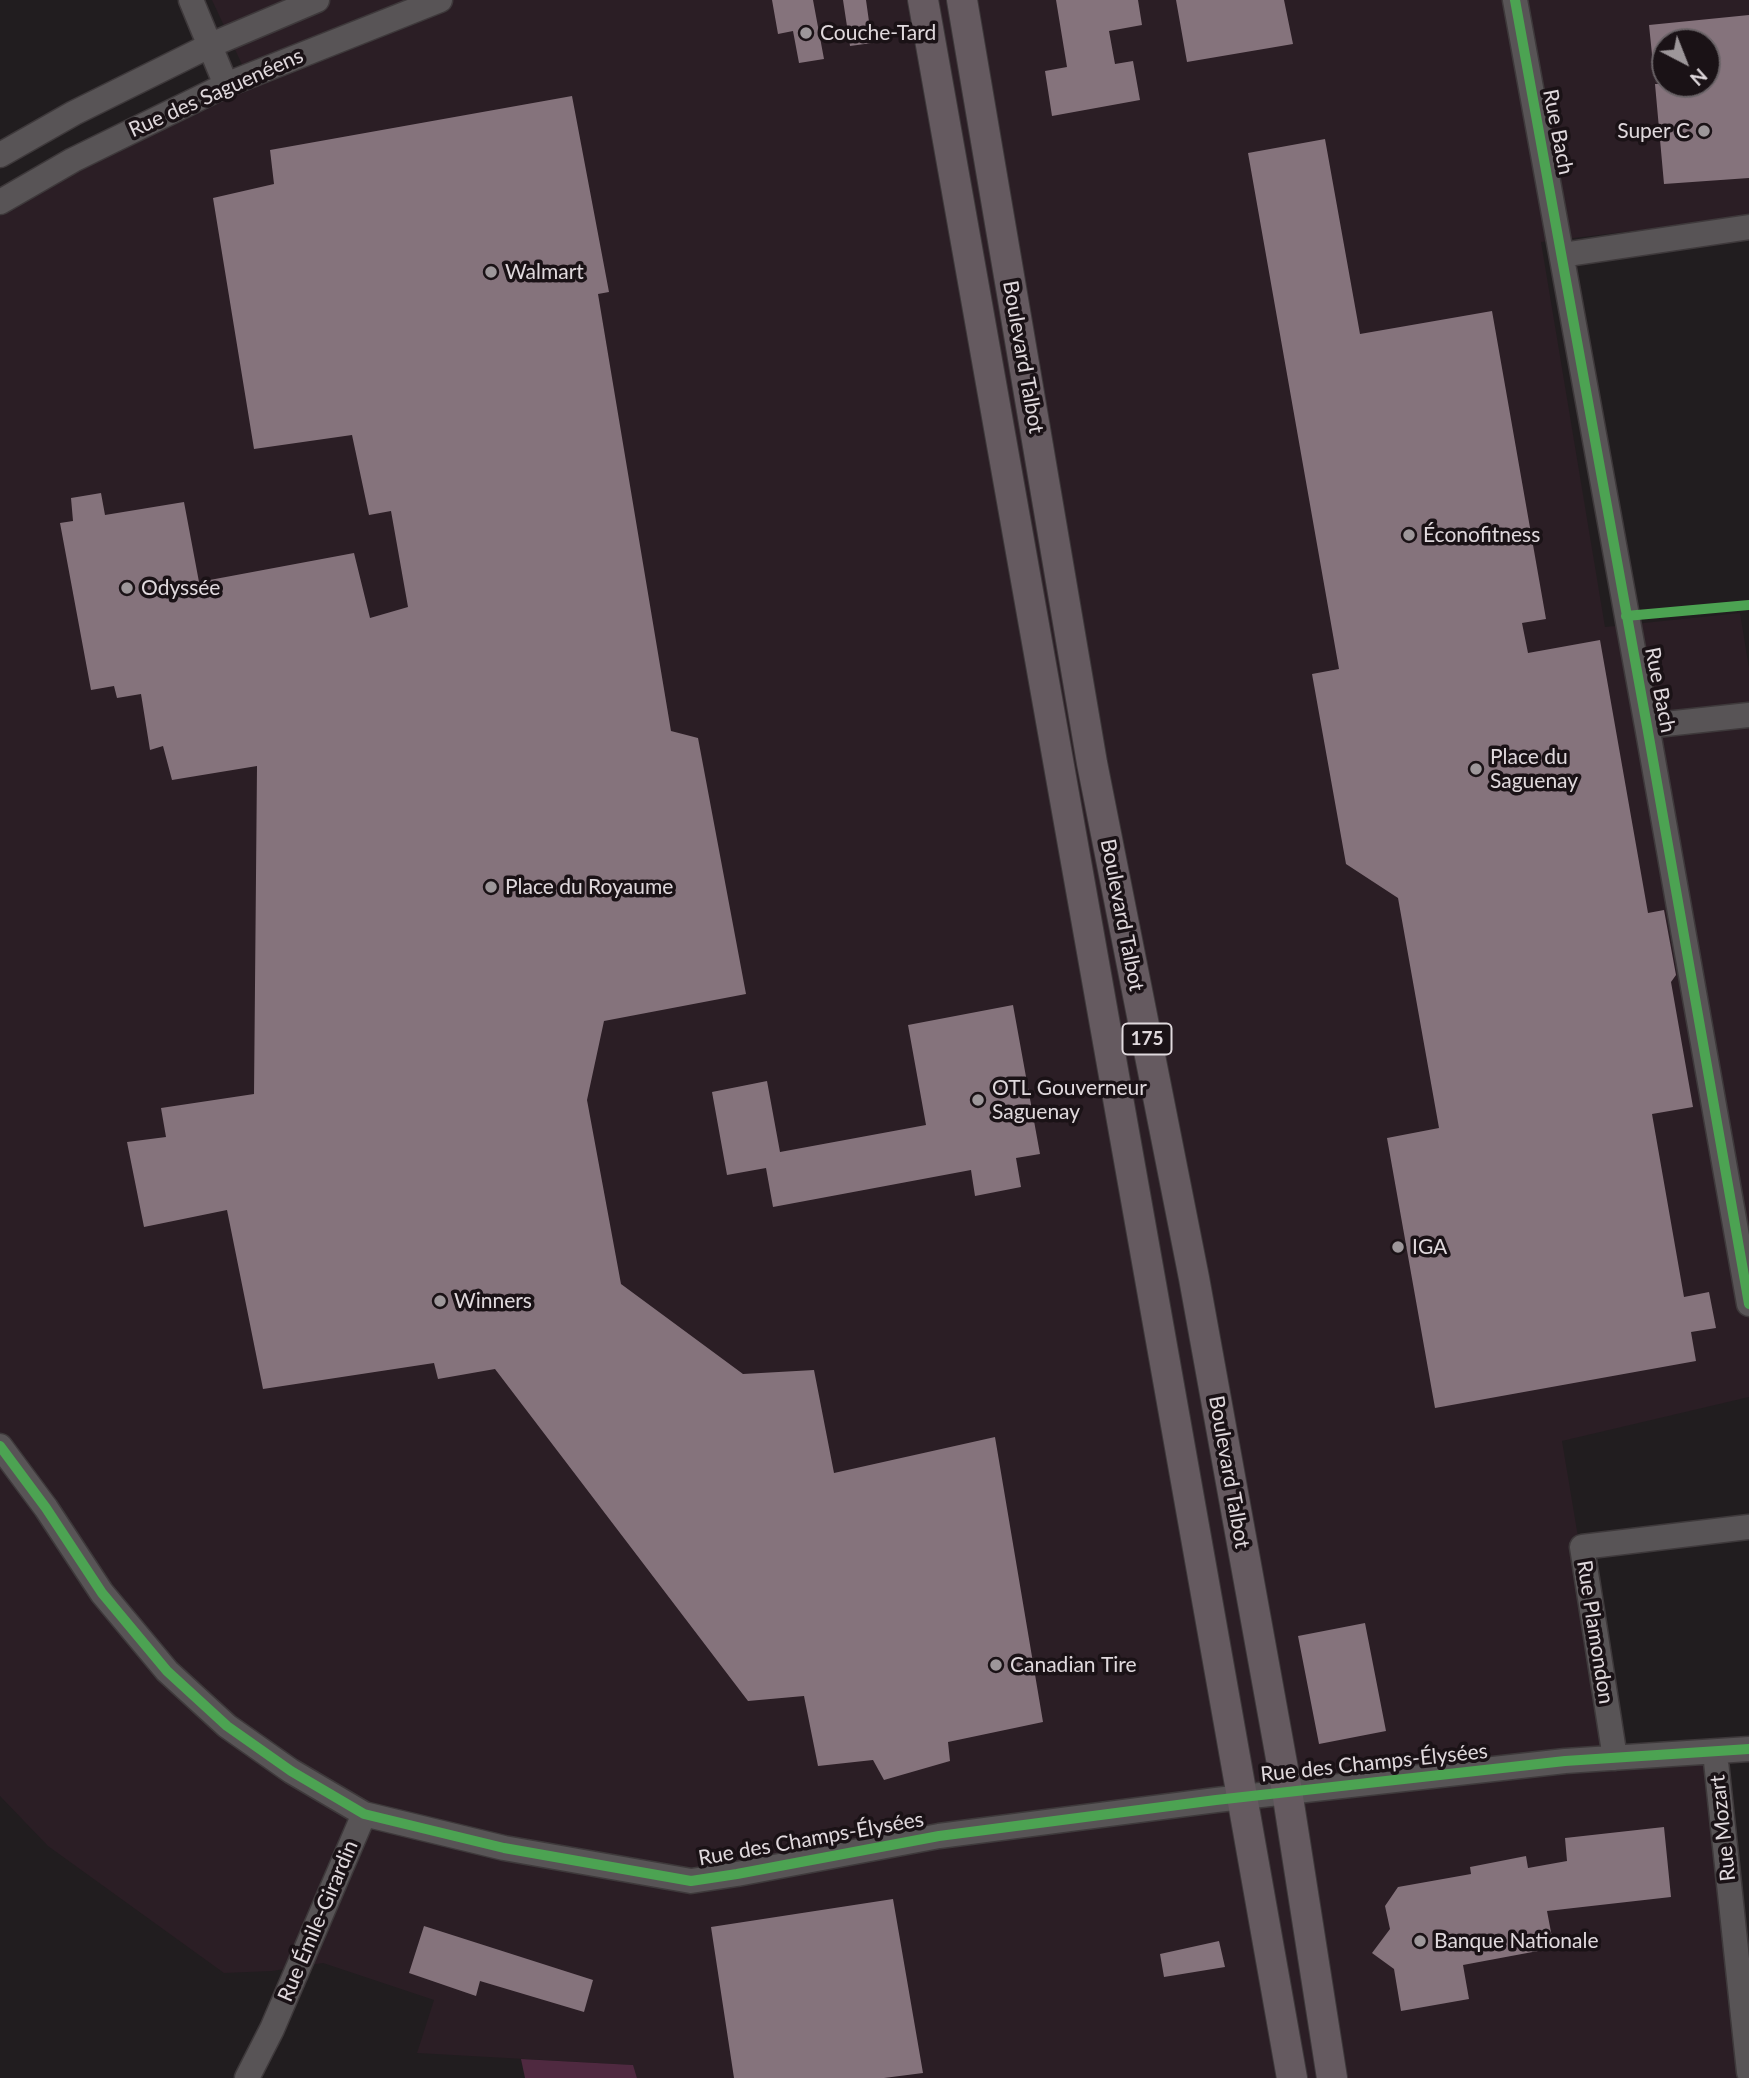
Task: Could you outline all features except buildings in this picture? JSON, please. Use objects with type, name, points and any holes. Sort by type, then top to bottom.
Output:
[{"type":"main road","name":"Boulevard Talbot","points":[[923,0],[1292,2078]]},
{"type":"main road","name":"Boulevard Talbot","points":[[962,0],[1092,763],[1194,1278],[1287,1791],[1332,2078]]},
{"type":"street","points":[[191,0],[226,85]]},
{"type":"street","name":"Rue des Saguenéens","points":[[0,155],[74,113],[211,45],[317,0]]},
{"type":"street","name":"Rue des Saguenéens","points":[[0,202],[73,160],[226,85],[440,0]]},
{"type":"street","name":"Rue Bach","points":[[1514,0],[1647,726],[1749,1304]]},
{"type":"street","points":[[1562,255],[1749,227]]},
{"type":"street","points":[[1647,726],[1749,715]]},
{"type":"street","name":"Rue des Champs-Élysées","points":[[0,1446],[46,1508],[102,1593],[167,1671],[227,1726],[291,1771],[364,1814],[504,1848],[691,1881],[939,1836],[1287,1791],[1565,1761],[1749,1749]]},
{"type":"street","name":"Rue Plamondon","points":[[1615,1758],[1582,1547],[1749,1527]]},
{"type":"street","name":"Rue Mozart","points":[[1715,1752],[1745,2012],[1749,2072]]},
{"type":"street","name":"Rue Émile-Girardin","points":[[247,2078],[272,2029],[364,1814]]},
{"type":"street","name":"Rue Émile-Girardin","points":[[231,2078],[272,2029]]},
{"type":"shaded area","points":[[212,0],[1749,0],[1749,217],[1541,242],[1605,627],[1740,613],[1749,668],[1749,1397],[1562,1441],[1615,1758],[1715,1752],[1749,2078],[637,2078],[632,2065],[417,2053],[434,2000],[323,1963],[272,1971],[224,1973],[48,1846],[0,1796],[0,216],[97,159],[252,86]]},
{"type":"shaded area","points":[[521,2059],[633,2065],[637,2078],[525,2078]]},
{"type":"cycle path","points":[[1515,0],[1749,1304]]},
{"type":"cycle path","points":[[1626,616],[1749,605]]},
{"type":"cycle path","points":[[0,1446],[46,1508],[102,1593],[167,1671],[227,1726],[291,1771],[364,1814],[504,1848],[691,1881],[939,1836],[1216,1800],[1565,1761],[1749,1749]]},
{"type":"place","name":"Couche-Tard","points":[[806,33]]},
{"type":"place","name":"Super C","points":[[1704,131]]},
{"type":"place","name":"Walmart","points":[[491,272]]},
{"type":"place","name":"Éconofitness","points":[[1409,535]]},
{"type":"place","name":"Odyssée","points":[[127,588]]},
{"type":"place","name":"Place du Saguenay","points":[[1476,769]]},
{"type":"place","name":"Place du Royaume","points":[[491,887]]},
{"type":"place","name":"OTL Gouverneur Saguenay","points":[[978,1100]]},
{"type":"place","name":"IGA","points":[[1398,1247]]},
{"type":"place","name":"Winners","points":[[440,1301]]},
{"type":"place","name":"Canadian Tire","points":[[996,1665]]},
{"type":"place","name":"Banque Nationale","points":[[1420,1941]]}]
